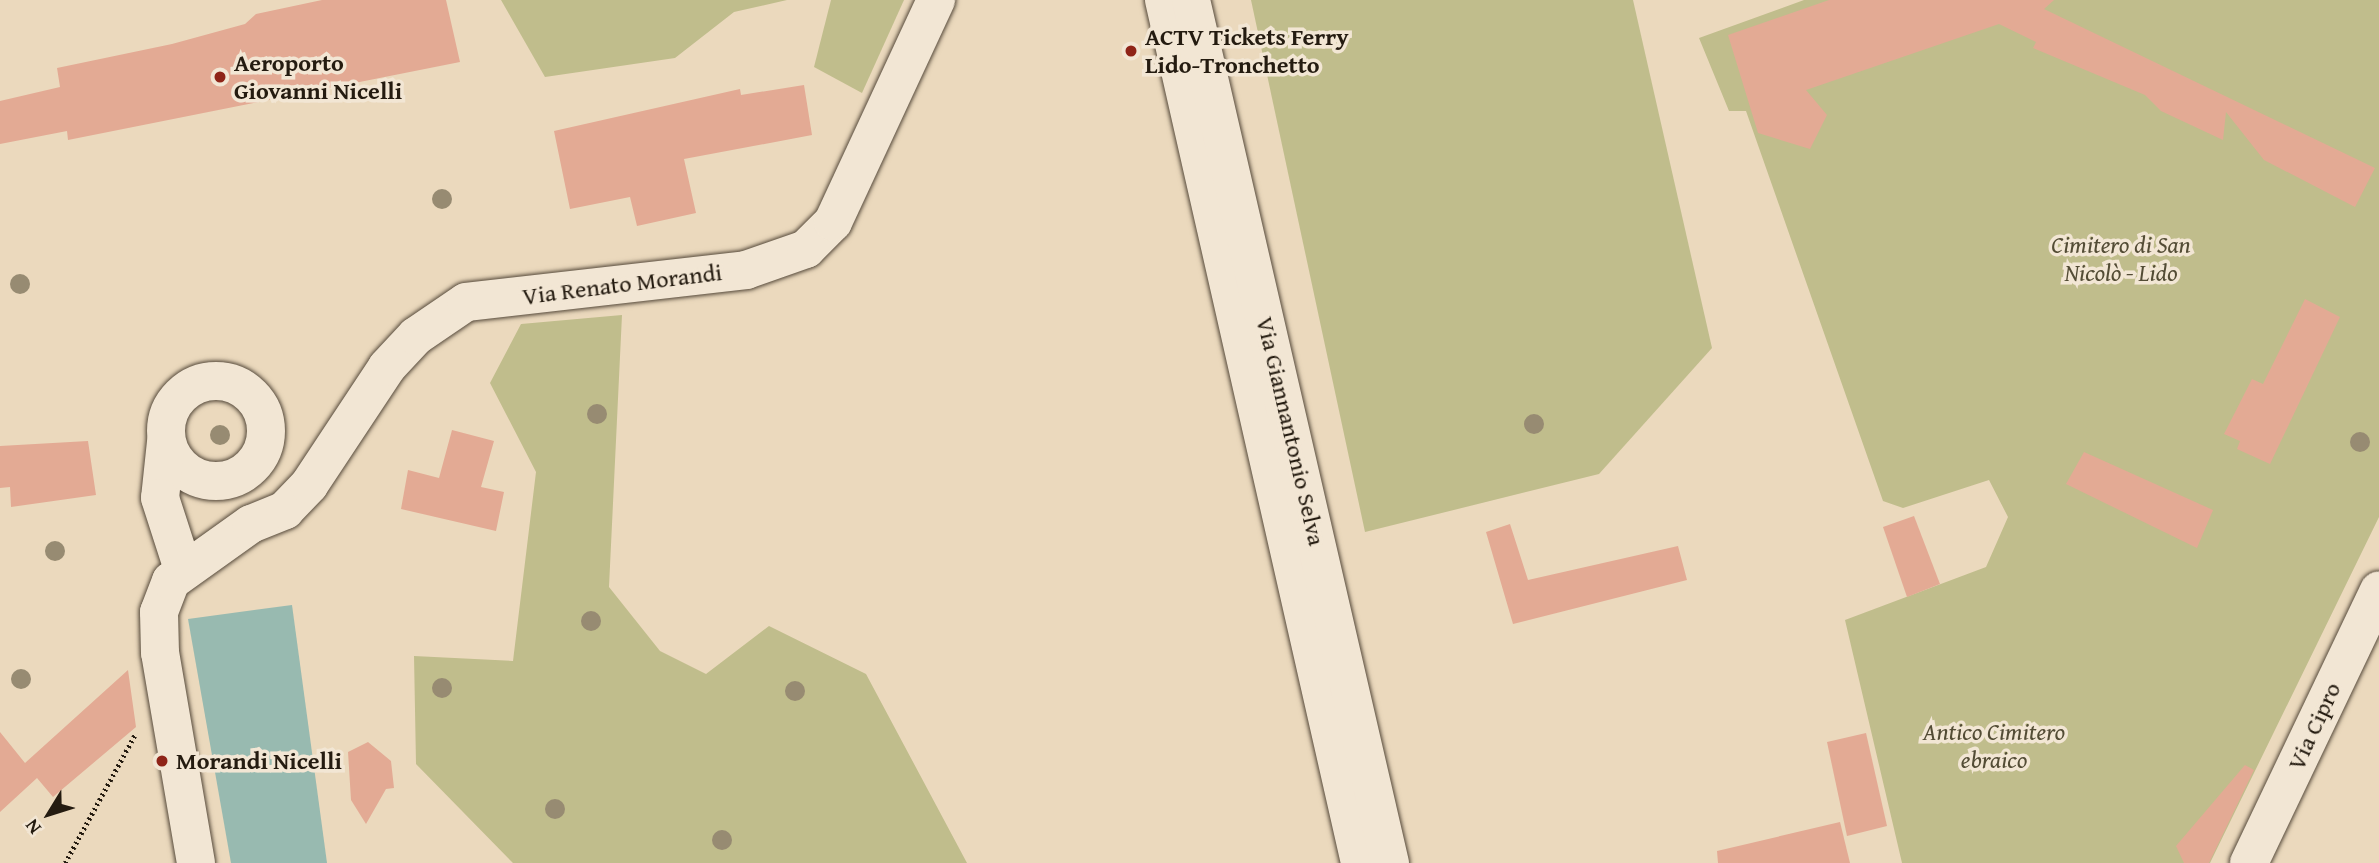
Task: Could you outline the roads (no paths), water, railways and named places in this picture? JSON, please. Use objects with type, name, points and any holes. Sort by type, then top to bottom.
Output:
[{"type":"street","name":"Via Renato Morandi","points":[[196,863],[166,704],[159,612],[171,581],[183,569],[251,524],[285,510],[309,485],[387,367],[416,336],[466,302],[747,270],[806,249],[833,222],[936,0]]},
{"type":"street","points":[[1164,0],[1360,863]]},
{"type":"street","name":"Via Giannantonio Selva","points":[[1192,0],[1390,863]]},
{"type":"street","points":[[166,442],[175,461],[202,480],[236,478],[250,468],[266,439],[266,422],[261,407],[237,385],[212,381],[189,388],[169,413],[160,498],[183,569]]},
{"type":"street","points":[[250,468],[251,524]]},
{"type":"street","name":"Via Cipro","points":[[2249,863],[2379,590]]},
{"type":"water","points":[[292,605],[327,863],[231,863],[188,619]]},
{"type":"place","name":"ACTV Tickets Ferry Lido-Tronchetto","points":[[1131,51]]},
{"type":"place","name":"Aeroporto Giovanni Nicelli","points":[[220,77]]},
{"type":"place","name":"Morandi Nicelli","points":[[162,761]]},
{"type":"park label","name":"Cimitero di San Nicolò - Lido","points":[[2121,259]]},
{"type":"park label","name":"Antico Cimitero ebraico","points":[[1994,746]]}]
